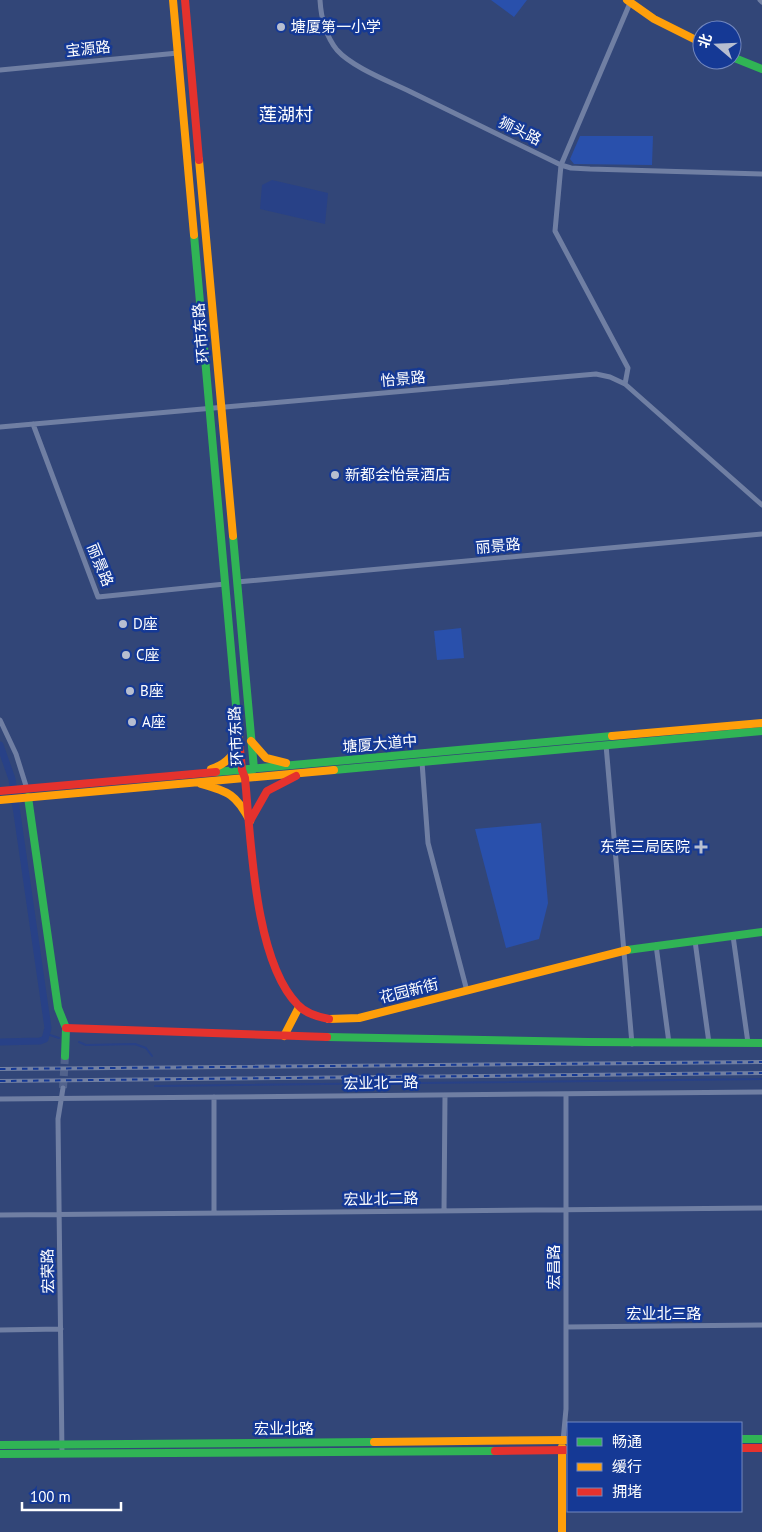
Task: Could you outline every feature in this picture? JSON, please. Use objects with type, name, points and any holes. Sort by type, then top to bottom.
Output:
[{"type":"main road","name":"环市东路","points":[[173,0],[242,770],[245,778],[254,769],[185,0]]},
{"type":"main road","points":[[628,1],[654,19],[692,38]]},
{"type":"main road","points":[[742,61],[762,70]]},
{"type":"main road","name":"塘厦大道中","points":[[195,778],[245,778],[301,769],[762,723]]},
{"type":"main road","name":"塘厦大道中","points":[[0,791],[24,793],[195,778],[254,769],[301,769],[422,762],[762,731]]},
{"type":"main road","points":[[195,778],[228,762],[235,751],[239,736]]},
{"type":"main road","points":[[251,741],[262,755],[270,760],[301,769]]},
{"type":"main road","points":[[195,778],[235,796],[250,821],[268,791],[301,769]]},
{"type":"main road","name":"花园新街","points":[[245,778],[260,921],[275,970],[288,996],[299,1007],[322,1017],[340,1020],[359,1018],[578,960],[624,950],[762,932]]},
{"type":"main road","points":[[24,793],[58,1008],[66,1028],[65,1056]]},
{"type":"main road","name":"塘厦大道中","points":[[0,800],[24,793]]},
{"type":"main road","points":[[284,1036],[299,1007]]},
{"type":"main road","points":[[66,1028],[284,1036],[632,1044],[762,1043]]},
{"type":"main road","points":[[742,1439],[762,1439]]},
{"type":"main road","points":[[562,1532],[566,1440]]},
{"type":"main road","name":"宏业北路","points":[[0,1445],[566,1440]]},
{"type":"main road","points":[[742,1448],[762,1448]]},
{"type":"main road","name":"宏业北路","points":[[0,1454],[565,1450]]},
{"type":"street","name":"狮头路","points":[[320,0],[326,31],[333,44],[348,59],[398,86],[561,165],[571,168],[590,169],[762,174]]},
{"type":"street","points":[[625,384],[628,368],[555,231],[561,165],[628,1]]},
{"type":"street","name":"宝源路","points":[[0,70],[178,53]]},
{"type":"street","name":"怡景路","points":[[0,427],[596,374],[610,377],[625,384],[762,505]]},
{"type":"street","name":"丽景路","points":[[33,424],[98,597],[225,584]]},
{"type":"street","name":"丽景路","points":[[237,582],[762,534]]},
{"type":"street","points":[[0,720],[16,754],[24,793]]},
{"type":"street","points":[[606,745],[632,1044]]},
{"type":"street","points":[[422,762],[428,843],[467,990]]},
{"type":"street","points":[[733,936],[748,1043]]},
{"type":"street","points":[[694,941],[709,1043]]},
{"type":"street","points":[[656,946],[669,1043]]},
{"type":"street","name":"宏荣路","points":[[62,1454],[58,1119],[63,1088]]},
{"type":"street","name":"宏业北一路","points":[[0,1099],[762,1092]]},
{"type":"street","name":"宏昌路","points":[[566,1094],[566,1440]]},
{"type":"street","points":[[444,1095],[444,1211]]},
{"type":"street","points":[[214,1097],[214,1213]]},
{"type":"street","name":"宏业北二路","points":[[0,1215],[762,1208]]},
{"type":"street","name":"宏业北三路","points":[[566,1327],[762,1326]]},
{"type":"street","points":[[0,1330],[61,1329]]},
{"type":"shaded area","points":[[491,0],[527,0],[514,17]]},
{"type":"shaded area","points":[[580,136],[653,136],[652,165],[574,164],[570,159]]},
{"type":"shaded area","points":[[272,180],[328,193],[325,224],[260,209],[262,185]]},
{"type":"shaded area","points":[[461,628],[464,658],[437,660],[434,631]]},
{"type":"shaded area","points":[[541,823],[548,903],[539,939],[506,948],[475,829]]},
{"type":"waterway","points":[[0,745],[12,779],[48,1028],[45,1039],[40,1041],[0,1042]]},
{"type":"waterway","points":[[47,1034],[59,1038]]},
{"type":"waterway","points":[[79,1042],[86,1045],[135,1044],[146,1048],[152,1056]]},
{"type":"waterway","points":[[155,1086],[762,1079]]},
{"type":"tunnel","points":[[63,1088],[65,1056]]},
{"type":"railway","points":[[0,1069],[762,1062]]},
{"type":"railway","points":[[0,1081],[762,1073]]},
{"type":"traffic: fast","points":[[742,61],[762,69]]},
{"type":"traffic: fast","points":[[194,235],[239,739]]},
{"type":"traffic: fast","points":[[233,536],[254,769],[250,773]]},
{"type":"traffic: fast","points":[[334,770],[762,731]]},
{"type":"traffic: fast","points":[[216,772],[612,736]]},
{"type":"traffic: fast","points":[[28,797],[58,1008],[66,1028],[65,1056]]},
{"type":"traffic: fast","points":[[627,950],[762,932]]},
{"type":"traffic: fast","points":[[327,1037],[762,1043]]},
{"type":"traffic: fast","points":[[742,1439],[762,1439]]},
{"type":"traffic: fast","points":[[0,1445],[374,1442]]},
{"type":"traffic: fast","points":[[0,1454],[495,1451]]},
{"type":"traffic: slow","points":[[173,0],[194,235]]},
{"type":"traffic: slow","points":[[627,0],[654,19],[692,38]]},
{"type":"traffic: slow","points":[[199,160],[233,536]]},
{"type":"traffic: slow","points":[[612,736],[762,723]]},
{"type":"traffic: slow","points":[[211,769],[227,761],[233,753],[239,736]]},
{"type":"traffic: slow","points":[[251,741],[266,758],[286,763]]},
{"type":"traffic: slow","points":[[0,800],[334,770]]},
{"type":"traffic: slow","points":[[201,784],[231,795],[250,821]]},
{"type":"traffic: slow","points":[[329,1019],[359,1018],[627,950]]},
{"type":"traffic: slow","points":[[284,1036],[299,1007]]},
{"type":"traffic: slow","points":[[374,1442],[567,1440]]},
{"type":"traffic: slow","points":[[562,1447],[562,1532]]},
{"type":"traffic: jam","points":[[185,0],[199,160]]},
{"type":"traffic: jam","points":[[239,739],[242,770],[245,778],[257,898],[263,930],[272,960],[283,985],[298,1005],[308,1013],[329,1019]]},
{"type":"traffic: jam","points":[[0,791],[216,772]]},
{"type":"traffic: jam","points":[[250,821],[267,791],[296,776]]},
{"type":"traffic: jam","points":[[66,1028],[327,1037]]},
{"type":"traffic: jam","points":[[742,1448],[762,1448]]},
{"type":"traffic: jam","points":[[495,1451],[567,1450]]},
{"type":"place","name":"塘厦第一小学","points":[[281,27]]},
{"type":"place","name":"新都会怡景酒店","points":[[335,475]]},
{"type":"place","name":"D座","points":[[123,624]]},
{"type":"place","name":"C座","points":[[126,655]]},
{"type":"place","name":"B座","points":[[130,691]]},
{"type":"place","name":"A座","points":[[132,722]]},
{"type":"place","name":"东莞三局医院","points":[[701,847]]},
{"type":"district","name":"莲湖村","points":[[286,115]]}]
